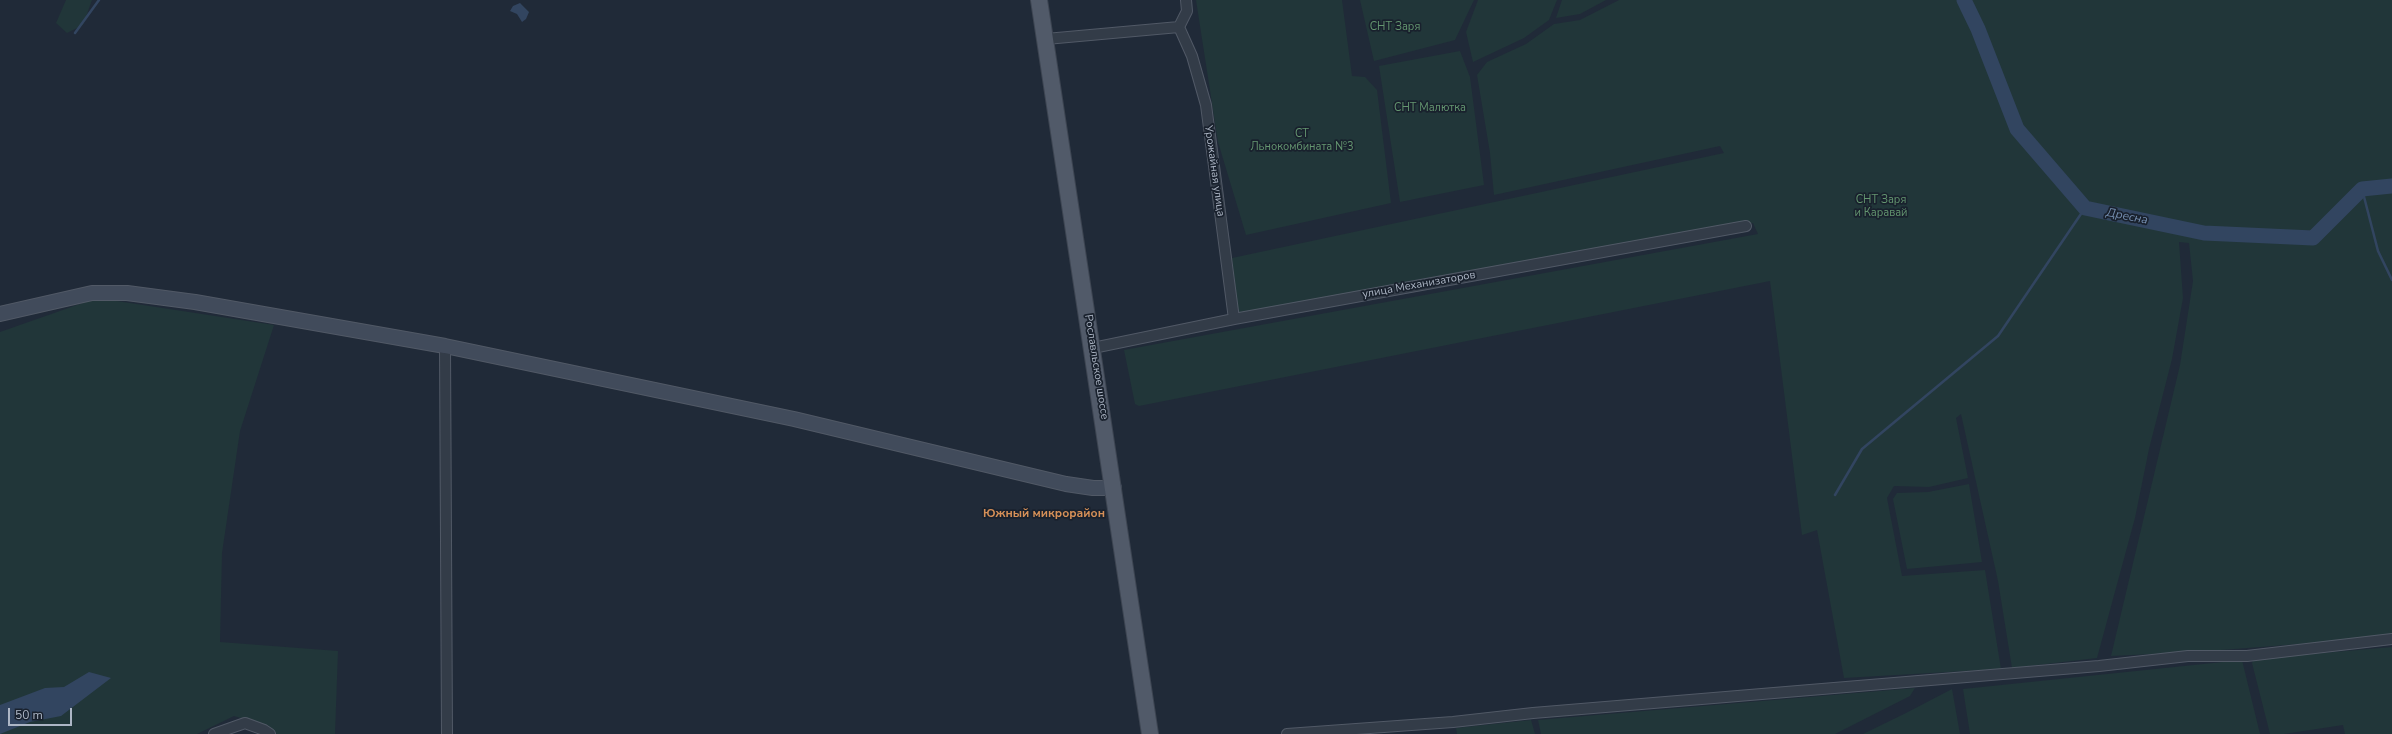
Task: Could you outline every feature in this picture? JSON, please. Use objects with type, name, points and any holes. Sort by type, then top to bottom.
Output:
[{"type":"main road","name":"Рославльское шоссе","points":[[1039,0],[1093,348],[1150,734]]},
{"type":"street","points":[[1046,39],[1179,27],[1187,11],[1186,0]]},
{"type":"street","name":"Урожайная улица","points":[[1179,27],[1192,56],[1206,105],[1234,319]]},
{"type":"street","name":"улица Механизаторов","points":[[1093,348],[1234,319],[1746,226]]},
{"type":"street","points":[[0,314],[92,293],[127,292],[344,327],[444,346],[794,419],[1066,484],[1093,488],[1114,488]]},
{"type":"street","points":[[444,346],[448,734]]},
{"type":"street","points":[[1287,734],[1452,722],[1533,713],[2084,667],[2188,656],[2247,656],[2392,640]]},
{"type":"street","points":[[214,734],[245,723],[264,730],[270,734]]},
{"type":"green space","points":[[66,0],[92,0],[83,25],[67,33],[56,23]]},
{"type":"green space","name":"СТ Льнокомбината №3","points":[[1196,0],[1342,0],[1352,76],[1365,77],[1377,90],[1391,203],[1246,235],[1218,142]]},
{"type":"green space","name":"СНТ Заря","points":[[1360,0],[1474,0],[1455,40],[1374,61]]},
{"type":"green space","points":[[1478,0],[1557,0],[1549,20],[1524,38],[1473,62],[1466,32]]},
{"type":"green space","points":[[1562,0],[1606,0],[1580,14],[1556,18]]},
{"type":"green space","name":"СНТ Заря и Каравай","points":[[1619,0],[2392,0],[2392,637],[2195,652],[2111,656],[2180,365],[2193,281],[2189,243],[2179,242],[2183,298],[2172,359],[2149,449],[2135,518],[2097,658],[2012,668],[1998,581],[1961,414],[1956,418],[1968,478],[1929,487],[1894,486],[1887,498],[1902,576],[1985,570],[2001,669],[1844,678],[1817,530],[1802,535],[1770,281],[1139,406],[1135,404],[1124,350],[1758,234],[1753,223],[1239,320],[1232,258],[1724,153],[1720,146],[1494,195],[1490,153],[1477,75],[1487,62],[1526,44],[1554,24],[1580,20]]},
{"type":"green space","name":"СНТ Малютка","points":[[1460,51],[1470,77],[1484,185],[1400,202],[1379,66]]},
{"type":"green space","points":[[97,298],[274,325],[240,431],[222,553],[220,642],[338,651],[335,734],[277,734],[269,726],[234,716],[197,734],[0,734],[0,332]]},
{"type":"green space","points":[[1969,484],[1982,562],[1907,569],[1893,499],[1897,493],[1928,492]]},
{"type":"green space","points":[[2392,647],[2392,734],[2345,734],[2343,725],[2284,734],[2270,734],[2252,663],[2254,659]]},
{"type":"green space","points":[[2242,660],[2260,734],[1970,734],[1963,689]]},
{"type":"green space","points":[[1915,688],[1910,696],[1835,734],[1541,734],[1538,720]]},
{"type":"green space","points":[[1952,689],[1960,734],[1863,734],[1906,713]]},
{"type":"green space","points":[[1531,720],[1535,734],[1457,734],[1456,728]]},
{"type":"water","points":[[520,3],[529,12],[526,19],[522,22],[517,14],[510,11],[513,6]]},
{"type":"water","points":[[89,672],[111,678],[61,716],[30,722],[0,734],[0,705],[45,688],[64,687]]},
{"type":"waterway","points":[[75,33],[99,0]]},
{"type":"waterway","name":"Дресна","points":[[1964,0],[1978,29],[2017,129],[2085,208],[2204,233],[2313,238],[2362,189],[2392,186]]},
{"type":"waterway","points":[[2362,189],[2378,251],[2392,280]]},
{"type":"waterway","points":[[1835,495],[1862,449],[1998,336],[2085,208]]},
{"type":"district","name":"Южный микрорайон","points":[[1044,514]]}]
